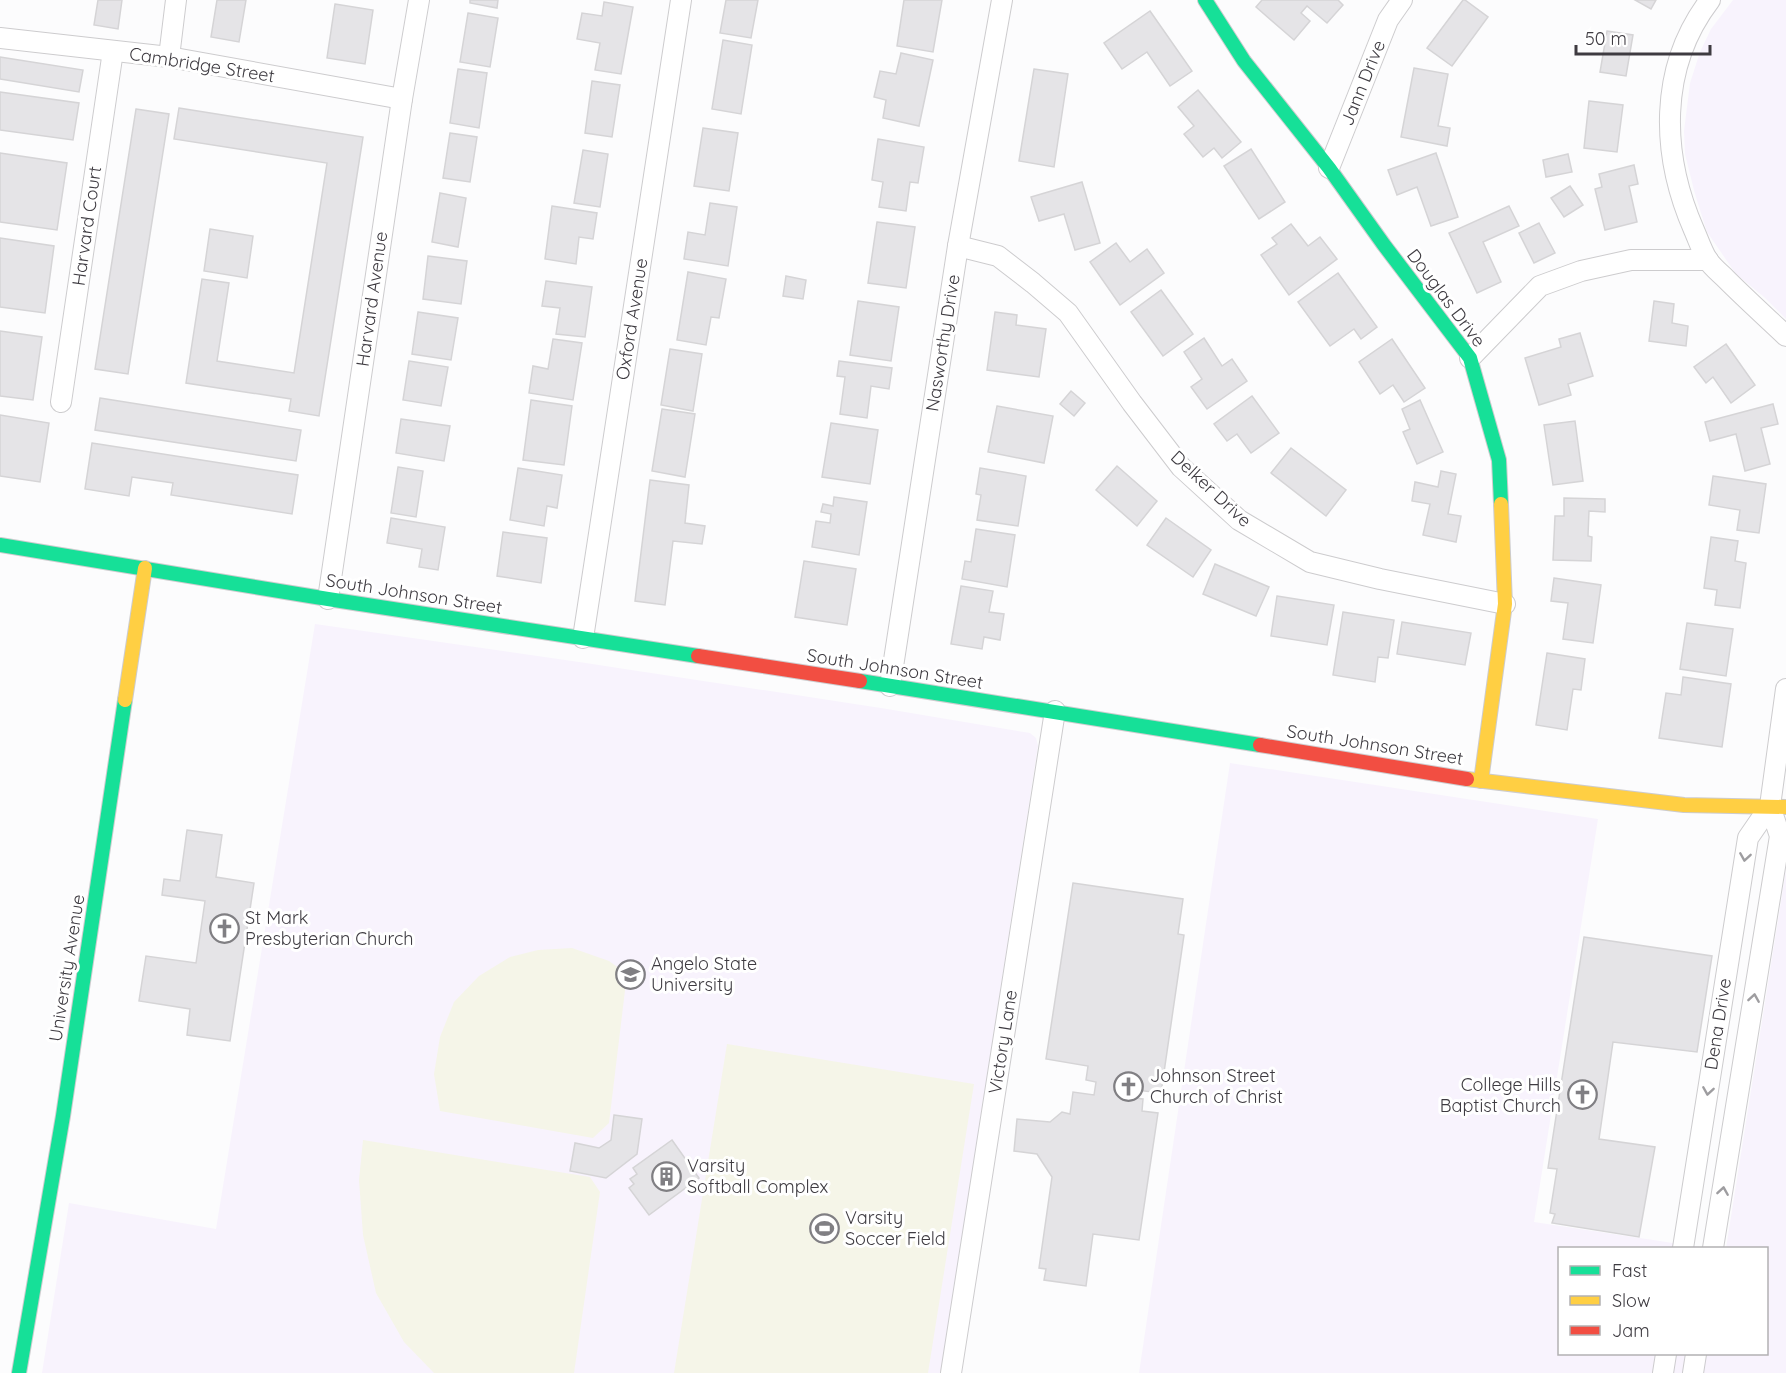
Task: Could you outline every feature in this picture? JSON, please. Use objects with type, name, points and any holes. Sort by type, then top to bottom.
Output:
[{"type":"main road","name":"Douglas Drive","points":[[1205,0],[1244,61],[1329,168],[1470,358],[1499,460],[1505,604],[1481,781]]},
{"type":"main road","name":"South Johnson Street","points":[[0,545],[328,599],[1055,711],[1481,781],[1684,805],[1778,807]]},
{"type":"main road","name":"University Avenue","points":[[19,1373],[64,1106],[145,568]]},
{"type":"street","points":[[169,57],[176,0]]},
{"type":"street","name":"Harvard Avenue","points":[[328,599],[402,99],[419,0]]},
{"type":"street","name":"Oxford Avenue","points":[[583,638],[681,0]]},
{"type":"street","name":"Nasworthy Drive","points":[[890,686],[958,246],[1002,0]]},
{"type":"street","name":"Jann Drive","points":[[1329,168],[1388,20],[1402,0]]},
{"type":"street","points":[[1710,0],[1700,13],[1686,40],[1672,90],[1669,134],[1682,202],[1708,260],[1786,336]]},
{"type":"street","name":"Cambridge Street","points":[[0,38],[169,57],[402,99]]},
{"type":"street","name":"Harvard Court","points":[[61,402],[113,51]]},
{"type":"street","name":"Delker Drive","points":[[958,246],[998,256],[1068,313],[1181,467],[1239,519],[1310,562],[1380,579],[1505,604]]},
{"type":"street","points":[[1470,358],[1540,286],[1581,271],[1631,260],[1708,260]]},
{"type":"street","name":"Dena Drive","points":[[1713,1247],[1780,836],[1778,807],[1786,689]]},
{"type":"street","name":"Victory Lane","points":[[951,1373],[1055,711]]},
{"type":"street","name":"Dena Drive","points":[[1683,1247],[1748,838],[1778,807]]},
{"type":"street","points":[[1663,1373],[1666,1355]]},
{"type":"street","points":[[1693,1373],[1696,1355]]},
{"type":"shaded area","points":[[1733,0],[1786,0],[1786,319],[1736,274],[1707,232],[1685,154],[1684,131],[1690,83],[1700,52],[1711,29]]},
{"type":"shaded area","name":"Angelo State University","points":[[315,624],[881,708],[1030,733],[1036,738],[1038,746],[941,1373],[42,1373],[69,1203],[216,1229]]},
{"type":"shaded area","points":[[1230,763],[1598,819],[1534,1222],[1699,1247],[1558,1247],[1558,1355],[1768,1355],[1768,1247],[1726,1247],[1786,870],[1786,1373],[1139,1373]]},
{"type":"shaded area","points":[[572,948],[609,961],[627,974],[609,1123],[593,1138],[440,1111],[434,1074],[440,1037],[454,1002],[479,976],[510,957],[538,950]]},
{"type":"shaded area","name":"Varsity Soccer Field","points":[[727,1044],[974,1084],[928,1373],[674,1373]]},
{"type":"shaded area","points":[[363,1140],[590,1177],[600,1192],[574,1373],[434,1373],[404,1342],[376,1293],[363,1235],[359,1180]]},
{"type":"building","points":[[98,0],[122,0],[118,29],[94,25]]},
{"type":"building","points":[[217,0],[246,0],[239,42],[211,37]]},
{"type":"building","points":[[470,0],[498,0],[497,8],[470,3]]},
{"type":"building","points":[[726,0],[758,0],[751,38],[720,33]]},
{"type":"building","points":[[904,0],[942,0],[933,52],[897,46]]},
{"type":"building","points":[[1262,0],[1338,0],[1343,5],[1327,23],[1307,6],[1301,13],[1310,21],[1294,40],[1256,7]]},
{"type":"building","points":[[1463,0],[1488,17],[1452,66],[1427,48]]},
{"type":"building","points":[[1635,0],[1656,0],[1651,9]]},
{"type":"building","points":[[604,2],[633,7],[621,74],[595,70],[600,43],[577,39],[582,13],[602,16]]},
{"type":"building","points":[[335,4],[373,10],[365,64],[327,58]]},
{"type":"building","points":[[1150,11],[1192,71],[1170,86],[1147,52],[1122,69],[1104,43]]},
{"type":"building","points":[[468,13],[498,18],[490,67],[460,62]]},
{"type":"building","points":[[1607,31],[1633,35],[1626,76],[1600,72]]},
{"type":"building","points":[[723,40],[752,45],[741,114],[712,109]]},
{"type":"building","points":[[901,53],[933,60],[919,126],[883,118],[886,100],[874,97],[880,71],[896,74]]},
{"type":"building","points":[[0,57],[83,70],[79,92],[0,79]]},
{"type":"building","points":[[1414,68],[1448,74],[1438,126],[1450,128],[1447,146],[1401,137]]},
{"type":"building","points":[[458,69],[487,73],[479,128],[450,123]]},
{"type":"building","points":[[1034,69],[1068,74],[1054,167],[1019,161]]},
{"type":"building","points":[[592,81],[620,85],[612,137],[585,133]]},
{"type":"building","points":[[1198,90],[1241,142],[1222,158],[1214,148],[1203,157],[1184,134],[1194,126],[1178,107]]},
{"type":"building","points":[[0,92],[79,103],[73,140],[0,130]]},
{"type":"building","points":[[1589,101],[1623,105],[1617,152],[1584,148]]},
{"type":"building","points":[[179,108],[363,137],[319,416],[289,411],[291,399],[186,383],[202,279],[229,283],[217,361],[294,373],[327,163],[174,139]]},
{"type":"building","points":[[136,109],[169,114],[128,374],[95,369]]},
{"type":"building","points":[[703,128],[738,133],[729,191],[694,186]]},
{"type":"building","points":[[450,133],[477,137],[470,182],[443,178]]},
{"type":"building","points":[[878,139],[924,147],[918,183],[910,182],[906,211],[879,207],[883,182],[872,180]]},
{"type":"building","points":[[1251,149],[1285,202],[1259,219],[1224,166]]},
{"type":"building","points":[[583,150],[608,154],[600,207],[574,203]]},
{"type":"building","points":[[0,153],[67,163],[57,230],[0,222]]},
{"type":"building","points":[[1436,153],[1458,217],[1431,226],[1417,187],[1397,195],[1388,170]]},
{"type":"building","points":[[1568,154],[1572,172],[1546,177],[1543,160]]},
{"type":"building","points":[[1634,165],[1638,184],[1629,186],[1637,222],[1605,230],[1595,189],[1602,187],[1599,174]]},
{"type":"building","points":[[1082,182],[1100,243],[1075,250],[1064,214],[1039,221],[1031,197]]},
{"type":"building","points":[[1570,186],[1583,205],[1564,217],[1551,198]]},
{"type":"building","points":[[440,193],[466,198],[458,247],[432,242]]},
{"type":"building","points":[[710,203],[737,207],[728,266],[684,259],[688,232],[705,235]]},
{"type":"building","points":[[552,206],[597,213],[593,239],[579,237],[576,264],[545,259]]},
{"type":"building","points":[[1509,206],[1519,226],[1483,242],[1501,282],[1477,293],[1449,233]]},
{"type":"building","points":[[877,222],[915,227],[906,288],[868,283]]},
{"type":"building","points":[[1539,223],[1555,253],[1534,263],[1519,233]]},
{"type":"building","points":[[1291,224],[1308,246],[1320,237],[1337,259],[1289,295],[1261,255],[1277,244],[1272,238]]},
{"type":"building","points":[[210,229],[253,236],[247,278],[204,271]]},
{"type":"building","points":[[0,238],[54,246],[45,313],[0,307]]},
{"type":"building","points":[[1116,243],[1130,262],[1147,249],[1164,273],[1120,305],[1090,262]]},
{"type":"building","points":[[428,256],[467,261],[461,304],[423,299]]},
{"type":"building","points":[[688,272],[726,279],[719,318],[711,317],[706,345],[677,340]]},
{"type":"building","points":[[1338,273],[1377,327],[1361,339],[1354,329],[1330,346],[1298,302]]},
{"type":"building","points":[[786,276],[806,280],[803,299],[783,296]]},
{"type":"building","points":[[546,281],[592,287],[585,337],[556,334],[560,308],[542,306]]},
{"type":"building","points":[[1161,290],[1193,334],[1163,356],[1131,312]]},
{"type":"building","points":[[858,301],[899,307],[891,361],[850,355]]},
{"type":"building","points":[[1654,301],[1674,304],[1672,323],[1688,326],[1686,346],[1649,341]]},
{"type":"building","points":[[418,312],[458,318],[451,360],[412,354]]},
{"type":"building","points":[[995,312],[1017,315],[1016,325],[1046,329],[1039,377],[987,370]]},
{"type":"building","points":[[0,331],[42,337],[33,400],[0,396]]},
{"type":"building","points":[[1580,333],[1593,376],[1568,384],[1571,395],[1539,405],[1525,358],[1561,347],[1559,339]]},
{"type":"building","points":[[1204,338],[1222,366],[1232,359],[1247,381],[1207,409],[1191,387],[1202,379],[1184,352]]},
{"type":"building","points":[[553,339],[582,343],[573,400],[529,393],[533,366],[548,369]]},
{"type":"building","points":[[1392,339],[1425,388],[1404,402],[1393,385],[1380,394],[1359,362]]},
{"type":"building","points":[[1726,344],[1755,385],[1731,403],[1713,377],[1706,383],[1694,367]]},
{"type":"building","points":[[670,349],[702,354],[693,411],[661,405]]},
{"type":"building","points":[[409,361],[448,367],[441,406],[403,400]]},
{"type":"building","points":[[839,361],[892,368],[889,389],[871,386],[867,418],[840,414],[845,377],[837,376]]},
{"type":"building","points":[[1071,391],[1085,403],[1074,416],[1060,404]]},
{"type":"building","points":[[1252,396],[1279,433],[1251,453],[1237,434],[1227,441],[1214,424]]},
{"type":"building","points":[[100,398],[301,430],[296,461],[95,430]]},
{"type":"building","points":[[531,400],[572,406],[564,465],[523,460]]},
{"type":"building","points":[[1420,400],[1443,452],[1417,464],[1403,432],[1410,429],[1402,409]]},
{"type":"building","points":[[1773,404],[1778,424],[1761,428],[1770,464],[1745,471],[1736,434],[1710,441],[1705,422]]},
{"type":"building","points":[[997,406],[1053,416],[1044,463],[988,452]]},
{"type":"building","points":[[662,409],[695,414],[685,477],[652,471]]},
{"type":"building","points":[[0,415],[49,423],[40,482],[0,476]]},
{"type":"building","points":[[401,419],[450,426],[444,461],[396,453]]},
{"type":"building","points":[[1575,421],[1583,481],[1553,485],[1544,425]]},
{"type":"building","points":[[831,423],[878,430],[870,484],[822,477]]},
{"type":"building","points":[[92,443],[298,475],[292,514],[171,495],[173,483],[132,477],[129,496],[85,489]]},
{"type":"building","points":[[1291,448],[1346,490],[1326,516],[1271,473]]},
{"type":"building","points":[[1117,466],[1157,501],[1137,526],[1096,490]]},
{"type":"building","points":[[398,467],[423,471],[416,517],[391,513]]},
{"type":"building","points":[[518,468],[562,475],[557,508],[547,506],[544,526],[510,520]]},
{"type":"building","points":[[980,468],[1026,476],[1018,526],[977,520],[981,495],[976,494]]},
{"type":"building","points":[[1441,471],[1456,474],[1448,514],[1461,516],[1456,542],[1423,535],[1430,504],[1412,501],[1415,482],[1438,487]]},
{"type":"building","points":[[1713,476],[1766,484],[1759,533],[1737,530],[1740,510],[1709,505]]},
{"type":"building","points":[[650,480],[689,485],[685,523],[705,526],[702,544],[673,541],[665,605],[635,601]]},
{"type":"building","points":[[834,497],[867,502],[859,555],[812,547],[816,521],[830,523],[831,514],[821,512],[823,504],[833,506]]},
{"type":"building","points":[[1564,498],[1605,499],[1605,512],[1589,511],[1588,536],[1592,537],[1591,561],[1553,560],[1555,516],[1564,516]]},
{"type":"building","points":[[391,518],[445,527],[438,570],[419,567],[422,549],[387,543]]},
{"type":"building","points":[[1166,518],[1211,550],[1193,577],[1147,545]]},
{"type":"building","points":[[976,529],[1015,535],[1007,587],[962,579],[965,561],[971,562]]},
{"type":"building","points":[[503,532],[547,538],[541,583],[497,576]]},
{"type":"building","points":[[1711,537],[1738,541],[1735,561],[1746,563],[1740,608],[1715,605],[1717,590],[1704,588]]},
{"type":"building","points":[[804,561],[856,569],[847,625],[795,617]]},
{"type":"building","points":[[1215,564],[1269,587],[1256,616],[1203,594]]},
{"type":"building","points":[[1554,578],[1601,585],[1593,643],[1563,639],[1568,603],[1551,601]]},
{"type":"building","points":[[961,586],[993,591],[989,612],[1004,614],[1000,640],[984,637],[982,649],[951,644]]},
{"type":"building","points":[[1277,596],[1334,605],[1327,645],[1271,636]]},
{"type":"building","points":[[1343,612],[1394,620],[1388,658],[1378,657],[1375,682],[1333,675]]},
{"type":"building","points":[[1402,622],[1471,633],[1465,665],[1397,654]]},
{"type":"building","points":[[1687,623],[1733,629],[1726,676],[1680,669]]},
{"type":"building","points":[[1547,653],[1585,659],[1581,690],[1573,689],[1567,730],[1536,725]]},
{"type":"building","points":[[1683,677],[1731,684],[1722,747],[1659,738],[1666,693],[1681,695]]},
{"type":"building","name":"St Mark Presbyterian Church","points":[[187,830],[222,835],[216,877],[254,883],[230,1041],[187,1035],[190,1009],[139,1001],[146,956],[196,963],[205,901],[162,895],[164,879],[180,881]]},
{"type":"building","name":"Johnson Street Church of Christ","points":[[1073,883],[1183,899],[1178,934],[1184,935],[1161,1093],[1136,1090],[1135,1098],[1143,1099],[1142,1111],[1158,1113],[1139,1240],[1093,1234],[1086,1286],[1044,1280],[1046,1269],[1039,1268],[1052,1177],[1037,1154],[1014,1151],[1017,1119],[1050,1122],[1062,1112],[1070,1114],[1073,1092],[1094,1095],[1096,1082],[1086,1080],[1088,1066],[1046,1059]]},
{"type":"building","name":"College Hills Baptist Church","points":[[1584,937],[1712,956],[1697,1052],[1613,1042],[1599,1139],[1655,1147],[1639,1237],[1552,1223],[1555,1214],[1550,1213],[1557,1169],[1548,1168]]},
{"type":"building","points":[[614,1115],[642,1119],[637,1154],[606,1178],[570,1171],[575,1143],[599,1148],[611,1140]]},
{"type":"building","name":"Varsity Softball Complex","points":[[672,1140],[699,1178],[649,1215],[629,1188],[634,1184],[630,1179],[637,1174],[633,1168]]},
{"type":"traffic: fast","points":[[1205,0],[1244,61],[1329,168],[1470,358],[1499,460],[1501,504]]},
{"type":"traffic: fast","points":[[0,545],[328,599],[698,656]]},
{"type":"traffic: fast","points":[[860,681],[1260,745]]},
{"type":"traffic: fast","points":[[19,1373],[63,1116],[125,700]]},
{"type":"traffic: slow","points":[[1481,781],[1505,604],[1501,504]]},
{"type":"traffic: slow","points":[[125,700],[145,568]]},
{"type":"traffic: slow","points":[[1467,779],[1684,805],[1786,807]]},
{"type":"traffic: jam","points":[[698,656],[860,681]]},
{"type":"traffic: jam","points":[[1260,745],[1467,779]]},
{"type":"place","name":"St Mark Presbyterian Church","points":[[224,928]]},
{"type":"place","name":"Angelo State University","points":[[630,974]]},
{"type":"place","name":"Johnson Street Church of Christ","points":[[1129,1086]]},
{"type":"place","name":"College Hills Baptist Church","points":[[1582,1095]]},
{"type":"place","name":"Varsity Softball Complex","points":[[666,1176]]},
{"type":"place","name":"Varsity Soccer Field","points":[[824,1228]]}]
